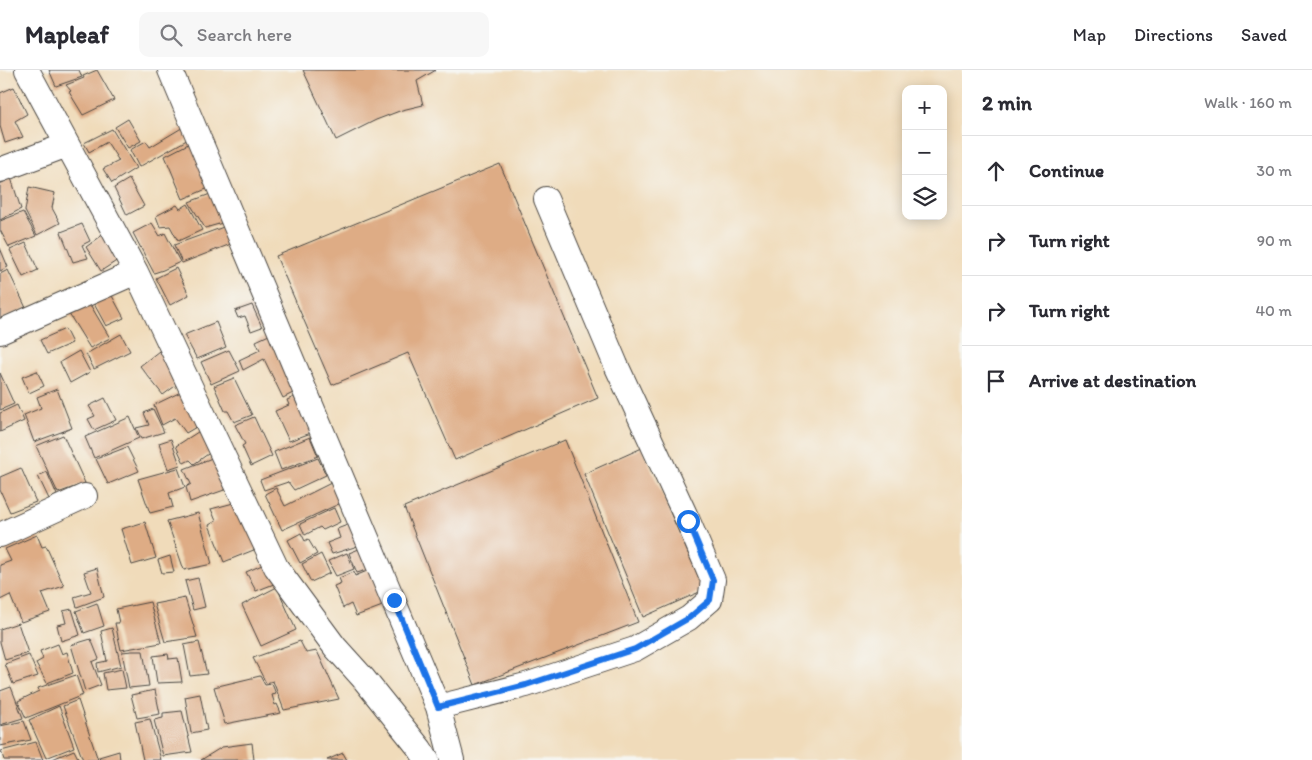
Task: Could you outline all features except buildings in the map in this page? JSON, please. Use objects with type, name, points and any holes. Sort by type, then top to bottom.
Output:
[{"type":"street","points":[[27,70],[136,272],[276,566],[335,647],[363,678],[427,760]]},
{"type":"street","points":[[170,70],[438,707],[452,760]]},
{"type":"street","points":[[0,170],[67,145]]},
{"type":"street","points":[[438,707],[526,685],[635,649],[689,618],[710,600],[713,580],[616,364],[546,199]]},
{"type":"street","points":[[0,332],[136,272]]},
{"type":"street","points":[[0,535],[85,496]]},
{"type":"route","points":[[394,600],[438,707],[526,685],[635,649],[689,618],[710,600],[713,580],[688,521]]}]
